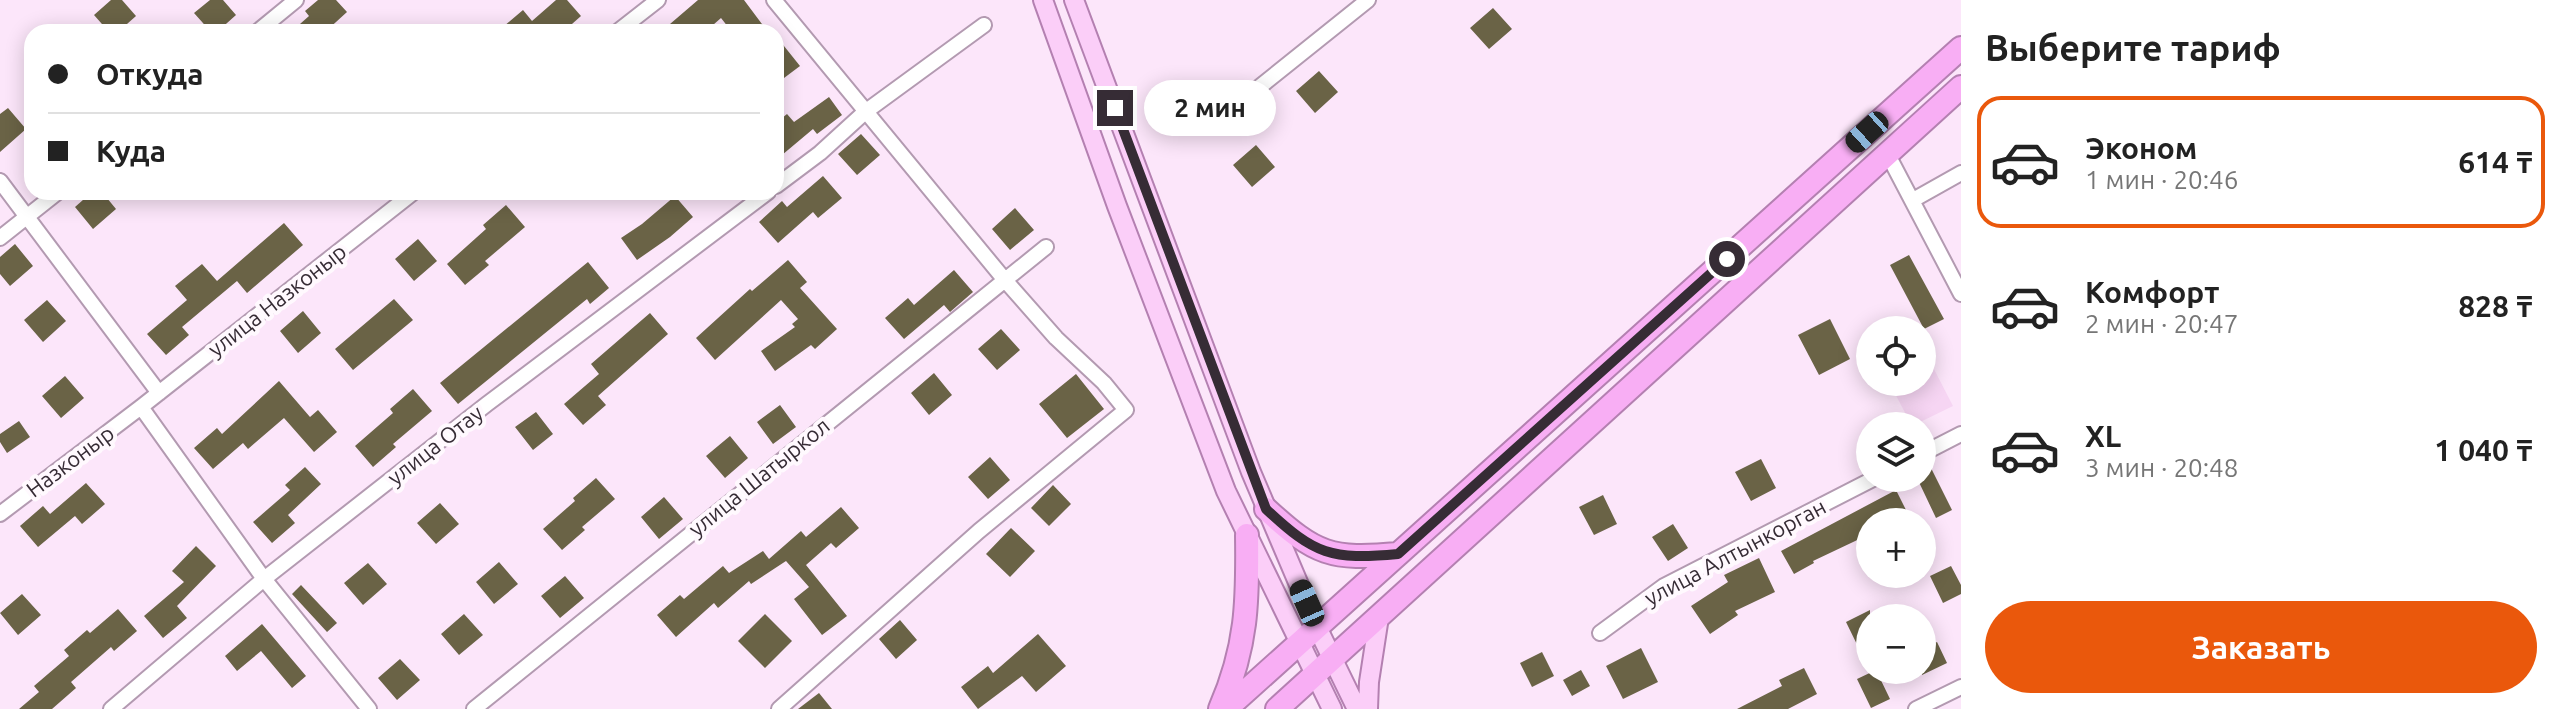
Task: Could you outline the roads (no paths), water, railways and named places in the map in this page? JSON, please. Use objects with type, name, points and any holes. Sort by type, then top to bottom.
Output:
[{"type":"highway","points":[[1226,709],[1961,48]]},
{"type":"highway","points":[[1277,709],[1961,87]]},
{"type":"highway","points":[[1266,509],[1294,535],[1320,551],[1349,557],[1398,554]]},
{"type":"highway","points":[[1220,709],[1240,657],[1246,624],[1247,535]]},
{"type":"main road","points":[[1043,0],[1117,206],[1226,491],[1332,709]]},
{"type":"main road","points":[[1074,0],[1251,472],[1317,627],[1357,709]]},
{"type":"main road","points":[[1226,491],[1251,472]]},
{"type":"main road","points":[[1368,709],[1379,617]]},
{"type":"street","points":[[267,24],[296,0]]},
{"type":"street","points":[[627,24],[658,0]]},
{"type":"street","points":[[774,0],[1004,279],[1126,410],[979,531],[779,709]]},
{"type":"street","points":[[1227,113],[1368,0]]},
{"type":"street","points":[[784,180],[820,153],[865,112],[984,25]]},
{"type":"street","points":[[1887,153],[1961,294]]},
{"type":"street","points":[[1913,200],[1961,173]]},
{"type":"street","points":[[0,181],[159,393]]},
{"type":"street","points":[[0,238],[48,200]]},
{"type":"street","name":"улица Назконыр","points":[[141,407],[404,200]]},
{"type":"street","name":"улица Отау","points":[[111,709],[264,579],[487,404],[757,200]]},
{"type":"street","name":"улица Шатыркол","points":[[474,709],[1046,247]]},
{"type":"street","points":[[141,407],[264,579],[369,709]]},
{"type":"street","name":"Назконыр","points":[[0,514],[141,407]]},
{"type":"street","points":[[1936,447],[1961,434]]},
{"type":"street","name":"улица Алтынкорган","points":[[1600,633],[1664,586],[1856,488]]},
{"type":"street","points":[[1916,709],[1961,687]]}]
